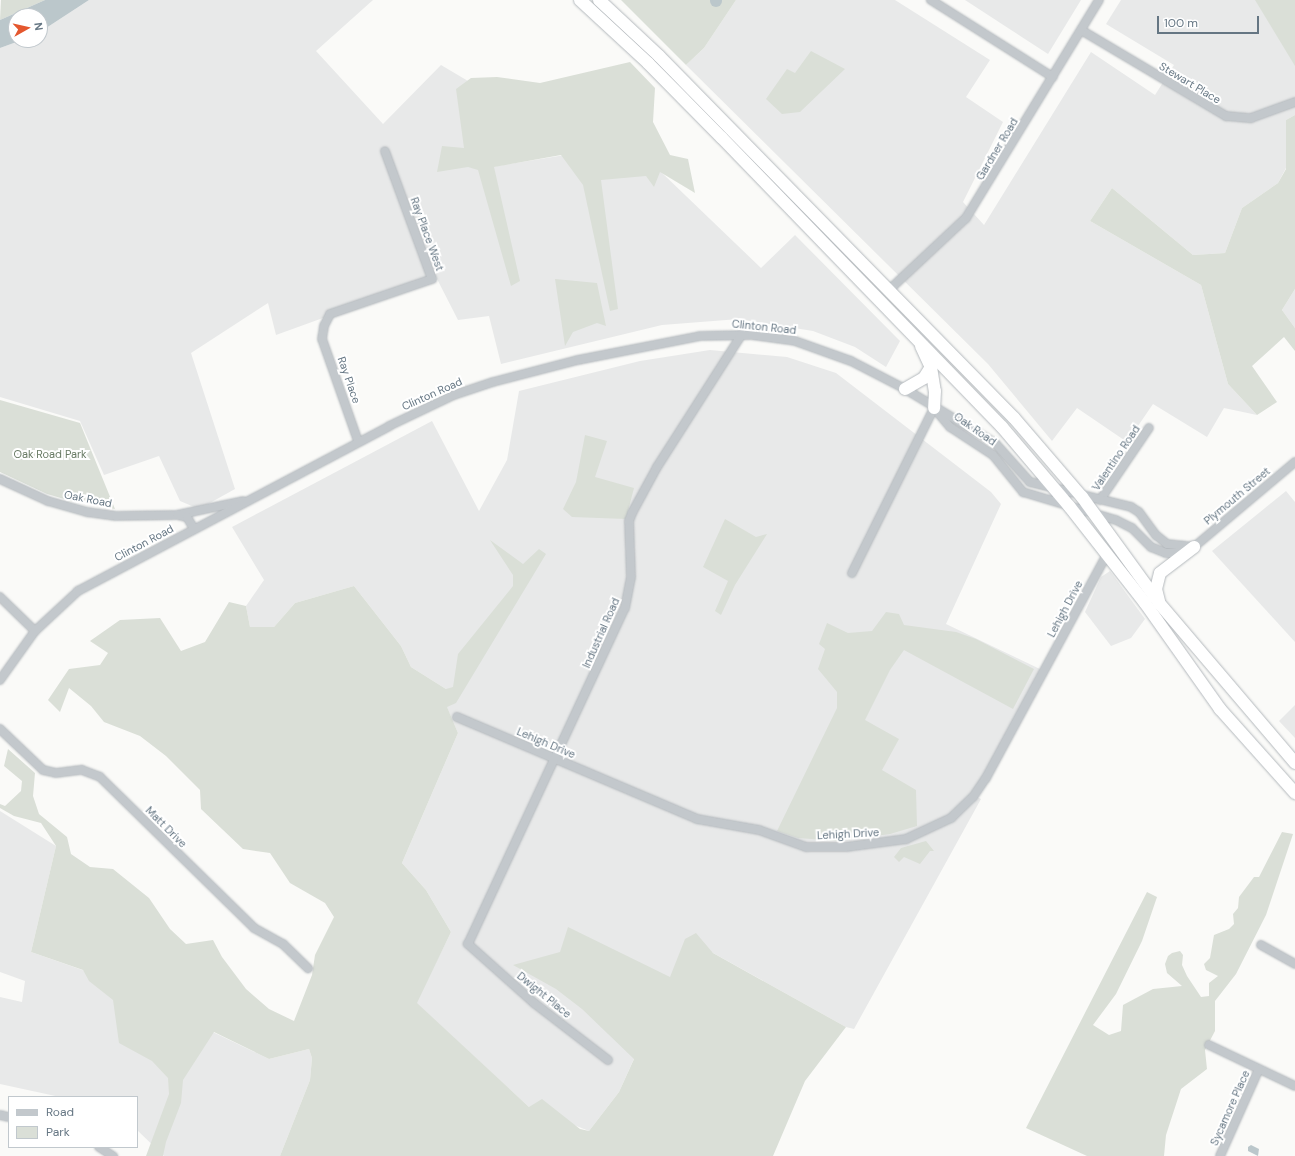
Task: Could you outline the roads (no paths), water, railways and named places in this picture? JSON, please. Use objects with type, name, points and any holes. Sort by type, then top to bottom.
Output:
[{"type":"highway","points":[[580,0],[648,63],[899,318],[1002,427],[1069,506],[1145,603],[1220,709],[1295,793]]},
{"type":"highway","points":[[599,0],[659,56],[1014,418],[1082,497],[1092,513],[1159,603],[1295,763]]},
{"type":"highway","points":[[899,318],[922,347],[931,368],[935,391],[934,408]]},
{"type":"highway","points":[[905,389],[924,378],[931,368]]},
{"type":"highway","points":[[1159,603],[1156,589],[1160,573],[1194,547]]},
{"type":"street","points":[[931,0],[1053,77]]},
{"type":"street","name":"Gardner Road","points":[[889,290],[966,218],[1099,0]]},
{"type":"street","name":"Stewart Place","points":[[1082,30],[1226,116],[1254,118],[1295,102]]},
{"type":"street","name":"Ray Place West","points":[[324,326],[330,314],[432,279],[385,151]]},
{"type":"street","name":"Ray Place","points":[[324,326],[322,339],[358,441]]},
{"type":"street","name":"Clinton Road","points":[[0,680],[35,631],[78,592],[358,441],[454,395],[493,382],[663,341],[700,336],[742,334],[810,344],[851,361],[905,389],[934,408]]},
{"type":"street","name":"Industrial Road","points":[[468,944],[629,597],[631,577],[630,522],[632,514],[657,467],[742,334]]},
{"type":"street","points":[[852,573],[934,408]]},
{"type":"street","name":"Oak Road","points":[[934,408],[995,443],[1030,482],[1082,497]]},
{"type":"street","name":"Oak Road","points":[[934,408],[950,427],[993,455],[1023,492],[1092,513]]},
{"type":"street","name":"Valentino Road","points":[[1100,500],[1150,428]]},
{"type":"street","name":"Plymouth Street","points":[[1092,513],[1125,523],[1158,551],[1178,552],[1194,547],[1295,462]]},
{"type":"street","name":"Oak Road","points":[[0,479],[48,501],[87,512],[132,517],[177,515],[248,500]]},
{"type":"street","points":[[1082,497],[1100,500],[1139,512],[1156,535],[1167,544],[1194,547]]},
{"type":"street","points":[[177,515],[187,517],[194,529]]},
{"type":"street","name":"Lehigh Drive","points":[[457,717],[697,819],[759,830],[806,847],[846,847],[906,839],[951,818],[973,797],[986,778],[1107,554]]},
{"type":"street","points":[[0,597],[35,631]]},
{"type":"street","name":"Matt Drive","points":[[0,729],[43,770],[56,773],[82,770],[100,776],[254,928],[284,944],[308,968]]},
{"type":"street","name":"Dwight Place","points":[[468,944],[534,1003],[608,1060]]},
{"type":"street","points":[[1261,945],[1295,964]]},
{"type":"street","points":[[1209,1045],[1295,1086]]},
{"type":"street","name":"Sycamore Place","points":[[1220,1156],[1259,1069]]},
{"type":"street","points":[[101,1148],[113,1156]]},
{"type":"park label","name":"Oak Road Park","points":[[50,454]]}]
